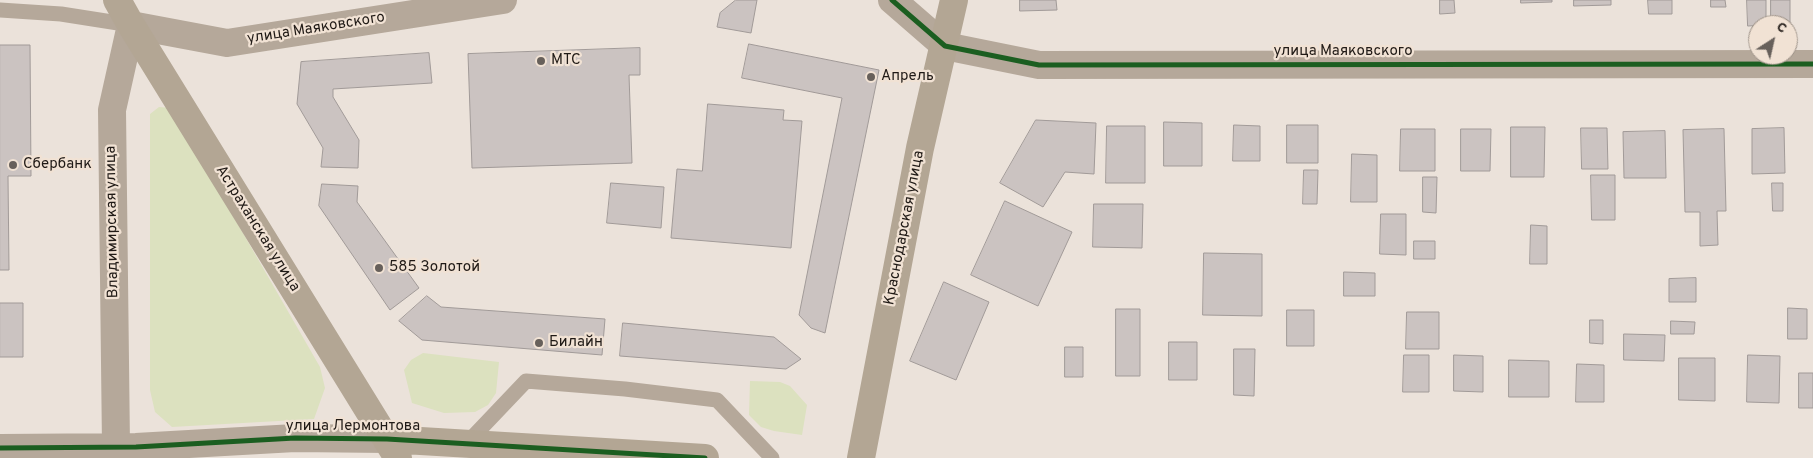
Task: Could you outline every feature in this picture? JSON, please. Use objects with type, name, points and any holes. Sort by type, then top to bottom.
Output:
[{"type":"street","name":"Астраханская улица","points":[[117,0],[132,12],[392,448]]},
{"type":"street","name":"улица Маяковского","points":[[132,12],[227,42],[502,0]]},
{"type":"street","name":"улица Маяковского","points":[[892,0],[945,46],[1039,65],[1813,64]]},
{"type":"street","name":"Краснодарская улица","points":[[861,458],[920,148],[945,46],[954,0]]},
{"type":"street","name":"Владимирская улица","points":[[129,450],[112,110],[132,12]]},
{"type":"street","name":"улица Лермонтова","points":[[11,451],[129,450],[295,438],[392,448],[467,442],[705,458]]},
{"type":"lane","points":[[0,10],[61,14],[132,12]]},
{"type":"lane","points":[[467,442],[526,381],[625,389],[716,400],[772,458]]},
{"type":"green space","points":[[159,107],[171,108],[320,367],[325,388],[314,419],[172,427],[155,412],[150,390],[150,114]]},
{"type":"green space","points":[[423,353],[499,362],[496,393],[488,405],[475,412],[444,413],[412,403],[404,370],[411,360]]},
{"type":"green space","points":[[750,381],[780,382],[790,386],[807,405],[802,435],[761,427],[749,415]]},
{"type":"building","points":[[736,0],[757,0],[751,33],[717,27],[720,13]]},
{"type":"building","points":[[1020,0],[1056,0],[1057,10],[1020,11]]},
{"type":"building","points":[[1440,0],[1454,0],[1455,13],[1440,14]]},
{"type":"building","points":[[1521,0],[1552,0],[1552,2],[1521,3]]},
{"type":"building","points":[[1574,0],[1611,0],[1611,5],[1574,6]]},
{"type":"building","points":[[1648,0],[1672,0],[1672,14],[1649,14]]},
{"type":"building","points":[[1711,0],[1725,0],[1726,7],[1711,7]]},
{"type":"building","points":[[1747,0],[1766,0],[1766,15],[1748,15],[1748,26]]},
{"type":"building","points":[[1771,0],[1790,0],[1790,15],[1771,15]]},
{"type":"building","points":[[749,44],[879,70],[825,333],[811,328],[799,315],[842,98],[742,78]]},
{"type":"building","points":[[0,45],[30,45],[31,176],[8,176],[9,270],[0,270]]},
{"type":"building","points":[[640,48],[640,75],[629,75],[632,163],[472,168],[468,54]]},
{"type":"building","points":[[429,53],[432,83],[333,89],[333,97],[359,140],[358,168],[321,167],[323,148],[297,104],[301,62]]},
{"type":"building","points":[[708,104],[784,110],[783,120],[802,121],[791,248],[671,238],[677,169],[702,171]]},
{"type":"building","points":[[1036,120],[1096,123],[1094,174],[1065,172],[1043,207],[1000,183]]},
{"type":"building","points":[[1164,122],[1202,123],[1202,166],[1164,166]]},
{"type":"building","points":[[1234,125],[1260,126],[1260,161],[1233,161]]},
{"type":"building","points":[[1287,125],[1318,125],[1318,163],[1287,163]]},
{"type":"building","points":[[1107,126],[1145,126],[1145,183],[1106,183]]},
{"type":"building","points":[[1511,127],[1545,127],[1544,177],[1511,177]]},
{"type":"building","points":[[1581,128],[1607,128],[1608,169],[1582,169]]},
{"type":"building","points":[[1784,128],[1785,173],[1752,174],[1752,129]]},
{"type":"building","points":[[1401,129],[1435,129],[1435,171],[1400,171]]},
{"type":"building","points":[[1461,129],[1491,129],[1490,171],[1461,171]]},
{"type":"building","points":[[1724,129],[1726,211],[1717,211],[1718,245],[1700,246],[1700,212],[1685,212],[1683,130]]},
{"type":"building","points":[[1665,131],[1666,178],[1624,178],[1623,132]]},
{"type":"building","points":[[1352,154],[1377,155],[1377,202],[1351,202]]},
{"type":"building","points":[[1304,170],[1318,170],[1317,204],[1303,204]]},
{"type":"building","points":[[1591,175],[1615,175],[1615,220],[1592,220]]},
{"type":"building","points":[[1423,177],[1437,177],[1436,213],[1423,212]]},
{"type":"building","points":[[611,183],[664,187],[661,228],[607,223]]},
{"type":"building","points":[[1772,183],[1783,183],[1783,211],[1773,211]]},
{"type":"building","points":[[322,184],[358,186],[357,202],[419,288],[390,310],[319,206]]},
{"type":"building","points":[[1005,201],[1072,232],[1038,306],[971,275]]},
{"type":"building","points":[[1094,204],[1143,204],[1142,248],[1093,247]]},
{"type":"building","points":[[1381,214],[1406,214],[1406,255],[1380,254]]},
{"type":"building","points":[[1531,225],[1547,226],[1547,264],[1530,264]]},
{"type":"building","points":[[1414,241],[1435,241],[1435,259],[1414,259]]},
{"type":"building","points":[[1204,253],[1262,254],[1262,316],[1203,315]]},
{"type":"building","points":[[1344,272],[1375,273],[1375,296],[1344,296]]},
{"type":"building","points":[[1696,278],[1696,302],[1669,302],[1669,279]]},
{"type":"building","points":[[944,282],[989,302],[956,380],[910,361]]},
{"type":"building","points":[[427,296],[441,307],[605,319],[602,355],[422,340],[399,321]]},
{"type":"building","points":[[0,303],[23,303],[23,357],[0,357]]},
{"type":"building","points":[[1788,308],[1807,309],[1807,339],[1788,339]]},
{"type":"building","points":[[1116,309],[1140,309],[1140,376],[1116,376]]},
{"type":"building","points":[[1287,310],[1314,310],[1314,346],[1287,346]]},
{"type":"building","points":[[1407,312],[1439,312],[1439,349],[1406,349]]},
{"type":"building","points":[[1590,320],[1603,320],[1603,344],[1590,343]]},
{"type":"building","points":[[1671,321],[1695,322],[1694,334],[1671,334]]},
{"type":"building","points":[[623,323],[774,337],[801,359],[786,369],[620,356]]},
{"type":"building","points":[[1624,334],[1665,335],[1664,361],[1624,360]]},
{"type":"building","points":[[1169,342],[1197,342],[1197,380],[1169,380]]},
{"type":"building","points":[[1065,347],[1083,347],[1083,377],[1065,377]]},
{"type":"building","points":[[1234,349],[1255,349],[1254,396],[1234,395]]},
{"type":"building","points":[[1404,355],[1429,355],[1429,392],[1403,392]]},
{"type":"building","points":[[1454,355],[1483,356],[1483,392],[1454,391]]},
{"type":"building","points":[[1748,355],[1780,356],[1779,403],[1747,402]]},
{"type":"building","points":[[1679,358],[1715,358],[1715,401],[1679,400]]},
{"type":"building","points":[[1509,360],[1549,361],[1549,397],[1509,397]]},
{"type":"building","points":[[1577,364],[1604,365],[1604,402],[1576,402]]},
{"type":"building","points":[[1799,373],[1813,373],[1813,408],[1799,408]]},
{"type":"cycle path","points":[[892,0],[945,46],[1039,65],[1813,64]]},
{"type":"cycle path","points":[[0,448],[136,447],[295,438],[387,439],[705,458]]},
{"type":"place","name":"МТС","points":[[541,61]]},
{"type":"place","name":"Апрель","points":[[871,77]]},
{"type":"place","name":"Сбербанк","points":[[13,165]]},
{"type":"place","name":"585 Золотой","points":[[379,268]]},
{"type":"place","name":"Билайн","points":[[539,343]]}]
